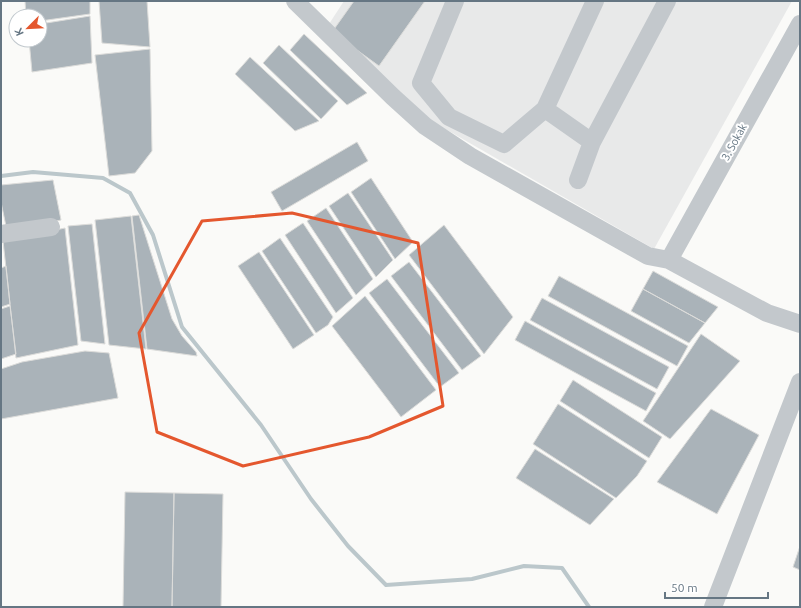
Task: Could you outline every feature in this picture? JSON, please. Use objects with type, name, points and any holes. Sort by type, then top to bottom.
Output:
[{"type":"street","points":[[295,1],[393,97],[425,126],[470,156],[648,256],[669,260],[767,313],[800,324]]},
{"type":"street","points":[[454,1],[421,83],[449,117],[504,144],[545,109],[594,1]]},
{"type":"street","points":[[578,180],[592,142],[667,1]]},
{"type":"street","name":"3. Sokak","points":[[669,260],[800,24]]},
{"type":"street","points":[[545,109],[592,142]]},
{"type":"street","points":[[1,234],[51,227]]},
{"type":"street","points":[[713,607],[800,382]]},
{"type":"highlighted area","points":[[292,213],[418,243],[443,406],[369,437],[243,466],[157,432],[139,333],[202,221]]},
{"type":"shaded area","points":[[344,1],[792,1],[654,249],[428,119],[329,24]]},
{"type":"building","points":[[25,1],[90,1],[90,14],[48,20],[48,8],[25,8]]},
{"type":"building","points":[[99,1],[147,1],[150,47],[102,43]]},
{"type":"building","points":[[354,1],[425,1],[379,66],[332,32]]},
{"type":"building","points":[[90,16],[92,63],[32,72],[30,48],[48,48],[48,23]]},
{"type":"building","points":[[304,34],[367,93],[347,105],[290,50]]},
{"type":"building","points":[[279,45],[338,101],[321,119],[263,63]]},
{"type":"building","points":[[150,49],[152,151],[135,173],[109,176],[95,55]]},
{"type":"building","points":[[250,57],[319,121],[295,131],[235,74]]},
{"type":"building","points":[[357,142],[368,161],[282,211],[271,192]]},
{"type":"building","points":[[371,178],[413,242],[395,259],[351,192]]},
{"type":"building","points":[[53,180],[61,220],[7,231],[1,202],[1,185]]},
{"type":"building","points":[[348,193],[393,260],[376,277],[329,206]]},
{"type":"building","points":[[326,208],[373,279],[356,295],[307,221]]},
{"type":"building","points":[[139,215],[172,319],[182,336],[196,352],[197,356],[147,349],[132,216]]},
{"type":"building","points":[[131,216],[146,349],[109,345],[95,220]]},
{"type":"building","points":[[303,223],[353,298],[336,313],[285,235]]},
{"type":"building","points":[[92,224],[105,344],[81,341],[68,226]]},
{"type":"building","points":[[444,225],[513,317],[484,354],[409,255]]},
{"type":"building","points":[[65,228],[78,345],[16,358],[3,241]]},
{"type":"building","points":[[280,238],[333,317],[328,325],[316,333],[262,251]]},
{"type":"building","points":[[259,252],[314,335],[293,349],[238,266]]},
{"type":"building","points":[[409,262],[481,356],[462,370],[391,276]]},
{"type":"building","points":[[6,266],[10,304],[1,307],[1,268]]},
{"type":"building","points":[[653,271],[718,307],[705,323],[643,289]]},
{"type":"building","points":[[559,276],[688,346],[677,366],[548,296]]},
{"type":"building","points":[[387,279],[459,373],[440,387],[369,293]]},
{"type":"building","points":[[643,289],[705,323],[689,343],[631,311]]},
{"type":"building","points":[[365,296],[436,390],[401,417],[332,326]]},
{"type":"building","points":[[542,298],[669,367],[657,389],[530,320]]},
{"type":"building","points":[[10,306],[16,354],[1,359],[1,309]]},
{"type":"building","points":[[525,321],[656,393],[646,411],[515,340]]},
{"type":"building","points":[[701,334],[740,361],[670,439],[643,421]]},
{"type":"building","points":[[85,351],[109,353],[118,398],[1,419],[1,369],[22,362]]},
{"type":"building","points":[[573,380],[662,437],[649,458],[560,401]]},
{"type":"building","points":[[558,404],[647,461],[637,476],[616,498],[533,444]]},
{"type":"building","points":[[711,409],[759,435],[717,514],[657,482]]},
{"type":"building","points":[[535,449],[614,499],[590,525],[516,478]]},
{"type":"building","points":[[125,492],[174,493],[172,607],[123,607]]},
{"type":"building","points":[[174,493],[223,494],[221,607],[172,607]]},
{"type":"building","points":[[800,546],[800,570],[793,567]]},
{"type":"waterway","points":[[1,176],[33,172],[103,178],[130,193],[153,235],[182,327],[261,425],[311,499],[348,546],[386,585],[472,579],[524,566],[562,568],[589,607]]}]
